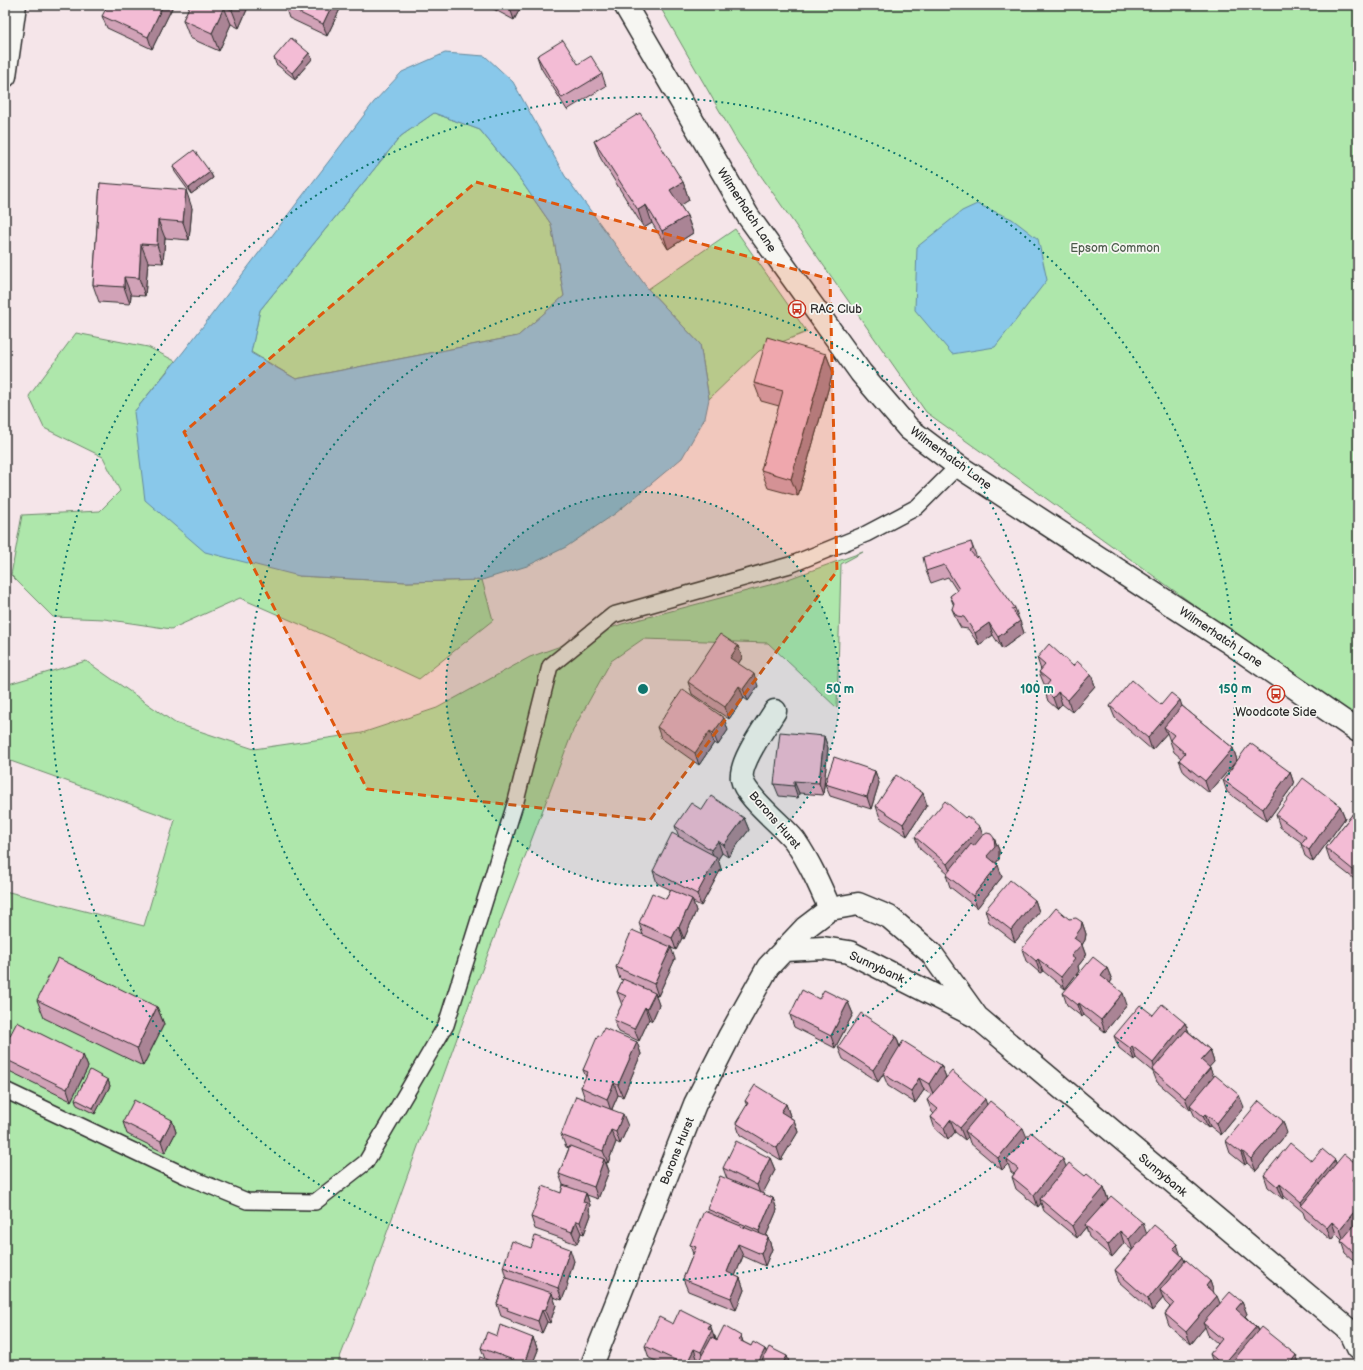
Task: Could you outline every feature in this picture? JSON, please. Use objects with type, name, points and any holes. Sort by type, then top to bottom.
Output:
[{"type":"street","points":[[5,76],[15,5]]},
{"type":"street","name":"Wilmerhatch Lane","points":[[625,5],[748,216],[861,373],[909,429],[958,466],[1220,636],[1358,731]]},
{"type":"street","name":"Barons Hurst","points":[[775,711],[746,762],[742,771],[742,780],[758,803],[793,839],[809,861],[830,909]]},
{"type":"street","name":"Sunnybank","points":[[786,950],[805,928],[830,909],[858,904],[889,917],[931,953],[977,1017]]},
{"type":"street","name":"Sunnybank","points":[[786,950],[823,948],[849,952],[977,1017],[1355,1337]]},
{"type":"street","name":"Barons Hurst","points":[[592,1365],[695,1104],[730,1035],[768,967],[786,950]]},
{"type":"lane","points":[[5,1090],[186,1176],[247,1201],[315,1202],[366,1162],[446,1025],[516,801],[550,666],[613,615],[790,565],[866,534],[917,508],[958,466]]},
{"type":"highlighted area","points":[[476,182],[830,279],[837,571],[650,820],[367,789],[184,432]]},
{"type":"green space","name":"Epsom Common","points":[[659,5],[1358,5],[1358,723],[926,412],[738,143]]},
{"type":"green space","points":[[434,113],[480,130],[517,175],[551,224],[564,296],[518,336],[296,379],[251,352],[260,310],[401,136]]},
{"type":"green space","points":[[735,229],[807,332],[759,351],[709,399],[700,344],[648,289]]},
{"type":"green space","points":[[76,333],[148,347],[175,361],[134,412],[299,576],[407,582],[482,580],[493,620],[419,679],[338,641],[240,598],[171,629],[104,619],[53,617],[11,575],[22,515],[100,511],[120,491],[103,457],[44,428],[29,396]]},
{"type":"green space","points":[[863,552],[841,564],[837,708],[768,643],[643,639],[611,661],[574,728],[475,988],[368,1285],[337,1365],[5,1365],[5,891],[144,926],[175,820],[5,759],[5,685],[86,661],[175,723],[254,749],[362,733],[437,708],[530,657],[622,624],[777,583]]},
{"type":"water","points":[[445,53],[485,56],[513,82],[565,176],[648,289],[700,344],[709,399],[705,418],[682,458],[616,513],[566,547],[527,566],[482,580],[407,582],[299,576],[205,552],[145,500],[134,412],[184,351],[374,102],[402,72]],"holes":[[[434,113],[480,130],[517,175],[551,224],[564,296],[518,336],[296,379],[251,353],[260,310],[401,136]]]},
{"type":"water","points":[[977,204],[1012,219],[1038,239],[1047,280],[995,347],[952,354],[915,310],[917,247],[962,211]]},
{"type":"building","points":[[108,5],[163,5],[148,37],[102,16]]},
{"type":"building","points":[[190,5],[235,5],[232,10],[224,7],[212,33],[183,20]]},
{"type":"building","points":[[285,5],[332,5],[323,24]]},
{"type":"building","points":[[291,38],[309,53],[292,73],[274,58]]},
{"type":"building","points":[[563,40],[578,64],[591,56],[602,74],[562,98],[537,56]]},
{"type":"building","points":[[640,113],[683,182],[670,190],[687,216],[662,231],[646,205],[638,210],[594,141]]},
{"type":"building","points":[[194,150],[210,172],[189,188],[173,166]]},
{"type":"building","points":[[100,183],[186,190],[183,222],[158,220],[157,245],[141,244],[139,278],[124,277],[124,287],[93,285]]},
{"type":"building","points":[[767,337],[826,354],[791,479],[761,470],[783,391],[754,383]]},
{"type":"building","points":[[971,542],[973,549],[970,551],[976,558],[978,556],[1015,608],[1012,609],[1020,621],[998,637],[989,623],[975,633],[964,617],[957,616],[952,609],[954,603],[950,596],[959,589],[944,565],[926,571],[923,557]]},
{"type":"building","points":[[720,634],[738,646],[730,658],[754,674],[743,689],[739,686],[725,707],[688,682]]},
{"type":"building","points":[[1049,644],[1073,666],[1077,661],[1091,674],[1068,700],[1058,692],[1053,698],[1044,689],[1050,681],[1039,672],[1045,665],[1037,658]]},
{"type":"building","points":[[1132,680],[1161,705],[1171,693],[1180,700],[1148,738],[1110,706]]},
{"type":"building","points":[[683,689],[724,718],[713,733],[710,731],[695,753],[657,727]]},
{"type":"building","points":[[1182,706],[1233,748],[1205,781],[1179,760],[1185,753],[1170,740],[1174,735],[1164,727]]},
{"type":"building","points":[[780,732],[824,736],[819,783],[794,781],[794,786],[774,784]]},
{"type":"building","points":[[1250,743],[1290,772],[1263,809],[1223,780]]},
{"type":"building","points":[[834,757],[875,771],[867,797],[825,784]]},
{"type":"building","points":[[896,775],[923,793],[903,824],[876,806]]},
{"type":"building","points":[[1303,778],[1340,806],[1309,850],[1301,844],[1306,837],[1276,815]]},
{"type":"building","points":[[711,796],[744,818],[724,845],[718,841],[711,850],[675,826],[691,803],[702,810]]},
{"type":"building","points":[[945,801],[965,818],[967,816],[980,827],[947,864],[915,837]]},
{"type":"building","points":[[1358,807],[1358,874],[1326,848]]},
{"type":"building","points":[[672,833],[717,857],[697,894],[653,871]]},
{"type":"building","points":[[987,833],[991,834],[994,838],[995,847],[987,856],[998,865],[973,896],[946,875],[971,844],[974,846],[982,836]]},
{"type":"building","points":[[1010,880],[1035,900],[1011,930],[985,910]]},
{"type":"building","points":[[671,890],[692,899],[679,927],[678,926],[672,938],[639,923],[652,893],[666,899]]},
{"type":"building","points":[[1056,908],[1069,919],[1076,918],[1082,922],[1081,928],[1074,938],[1082,944],[1071,956],[1075,959],[1061,977],[1038,959],[1036,961],[1022,949]]},
{"type":"building","points":[[632,930],[671,947],[654,984],[616,967]]},
{"type":"building","points":[[1093,957],[1107,968],[1101,976],[1123,993],[1101,1020],[1063,993]]},
{"type":"building","points":[[58,958],[157,1007],[137,1048],[37,1000]]},
{"type":"building","points":[[623,979],[655,993],[647,1009],[645,1007],[634,1029],[614,1020],[626,996],[617,992]]},
{"type":"building","points":[[802,990],[819,999],[824,990],[848,1002],[831,1036],[790,1015]]},
{"type":"building","points":[[1162,1004],[1185,1023],[1153,1063],[1132,1046],[1130,1048],[1114,1036],[1140,1005],[1153,1015]]},
{"type":"building","points":[[861,1013],[896,1036],[873,1070],[838,1047]]},
{"type":"building","points":[[17,1022],[83,1055],[67,1089],[5,1059],[5,1045]]},
{"type":"building","points":[[604,1028],[637,1042],[618,1085],[614,1083],[607,1099],[581,1087],[588,1072],[583,1070],[598,1035],[600,1036]]},
{"type":"building","points":[[1186,1030],[1210,1050],[1201,1060],[1210,1068],[1185,1098],[1152,1070]]},
{"type":"building","points":[[903,1041],[941,1065],[929,1084],[919,1078],[911,1091],[883,1074]]},
{"type":"building","points":[[90,1070],[108,1080],[93,1108],[75,1099]]},
{"type":"building","points":[[952,1071],[985,1099],[960,1128],[950,1120],[944,1128],[931,1117],[938,1109],[927,1100]]},
{"type":"building","points":[[1215,1075],[1239,1095],[1217,1123],[1205,1114],[1203,1116],[1190,1105]]},
{"type":"building","points":[[755,1085],[786,1104],[781,1112],[794,1120],[777,1148],[736,1123],[748,1103],[745,1101]]},
{"type":"building","points":[[576,1096],[623,1114],[616,1132],[611,1130],[603,1151],[561,1135]]},
{"type":"building","points":[[134,1100],[172,1120],[161,1141],[123,1122]]},
{"type":"building","points":[[990,1101],[1023,1128],[998,1158],[965,1131]]},
{"type":"building","points":[[1259,1101],[1283,1121],[1251,1159],[1242,1151],[1241,1153],[1226,1141]]},
{"type":"building","points":[[1031,1132],[1063,1159],[1034,1195],[1012,1177],[1018,1169],[1007,1160]]},
{"type":"building","points":[[736,1141],[770,1158],[757,1185],[723,1168]]},
{"type":"building","points":[[1290,1143],[1312,1161],[1322,1149],[1335,1160],[1301,1202],[1280,1184],[1278,1187],[1264,1175]]},
{"type":"building","points":[[570,1146],[604,1159],[594,1187],[559,1174]]},
{"type":"building","points":[[1344,1154],[1358,1165],[1358,1172],[1352,1180],[1358,1185],[1358,1207],[1340,1229],[1332,1222],[1327,1228],[1301,1206]]},
{"type":"building","points":[[1069,1163],[1085,1176],[1087,1174],[1104,1188],[1072,1226],[1040,1199]]},
{"type":"building","points":[[720,1176],[773,1198],[759,1231],[707,1209]]},
{"type":"building","points":[[563,1185],[586,1193],[583,1202],[587,1203],[580,1222],[576,1221],[572,1232],[531,1217],[543,1186],[561,1193]]},
{"type":"building","points":[[1111,1196],[1143,1223],[1129,1239],[1120,1231],[1108,1245],[1085,1225]]},
{"type":"building","points":[[704,1211],[768,1237],[761,1254],[738,1244],[727,1272],[740,1278],[731,1298],[683,1279],[696,1247],[690,1245]]},
{"type":"building","points":[[1358,1221],[1358,1252],[1356,1250],[1354,1253],[1341,1241]]},
{"type":"building","points":[[1154,1225],[1177,1244],[1173,1248],[1183,1257],[1148,1299],[1115,1270]]},
{"type":"building","points":[[535,1236],[570,1249],[558,1288],[503,1267],[512,1241],[531,1248]]},
{"type":"building","points":[[1186,1260],[1210,1281],[1206,1286],[1217,1296],[1186,1332],[1165,1314],[1174,1303],[1160,1290]]},
{"type":"building","points":[[506,1278],[552,1293],[545,1311],[542,1310],[538,1321],[507,1310],[508,1308],[497,1304]]},
{"type":"building","points":[[1230,1292],[1242,1302],[1236,1309],[1256,1327],[1223,1365],[1210,1354],[1222,1339],[1203,1323]]},
{"type":"building","points":[[680,1309],[710,1324],[708,1328],[712,1330],[701,1352],[694,1349],[686,1365],[645,1346],[659,1317],[673,1324]]},
{"type":"building","points":[[500,1325],[533,1338],[524,1364],[481,1348],[487,1332],[497,1336]]},
{"type":"building","points":[[724,1326],[741,1336],[739,1340],[751,1346],[753,1342],[765,1349],[757,1365],[697,1364],[712,1337],[717,1340]]},
{"type":"building","points":[[1261,1327],[1296,1355],[1289,1365],[1237,1365],[1232,1362]]},
{"type":"building","points":[[769,1347],[787,1356],[783,1363],[787,1365],[760,1365]]},
{"type":"building","points":[[480,1357],[500,1365],[477,1365]]},
{"type":"place","name":"RAC Club","points":[[797,309]]},
{"type":"place","name":"Woodcote Side","points":[[1276,694]]}]
